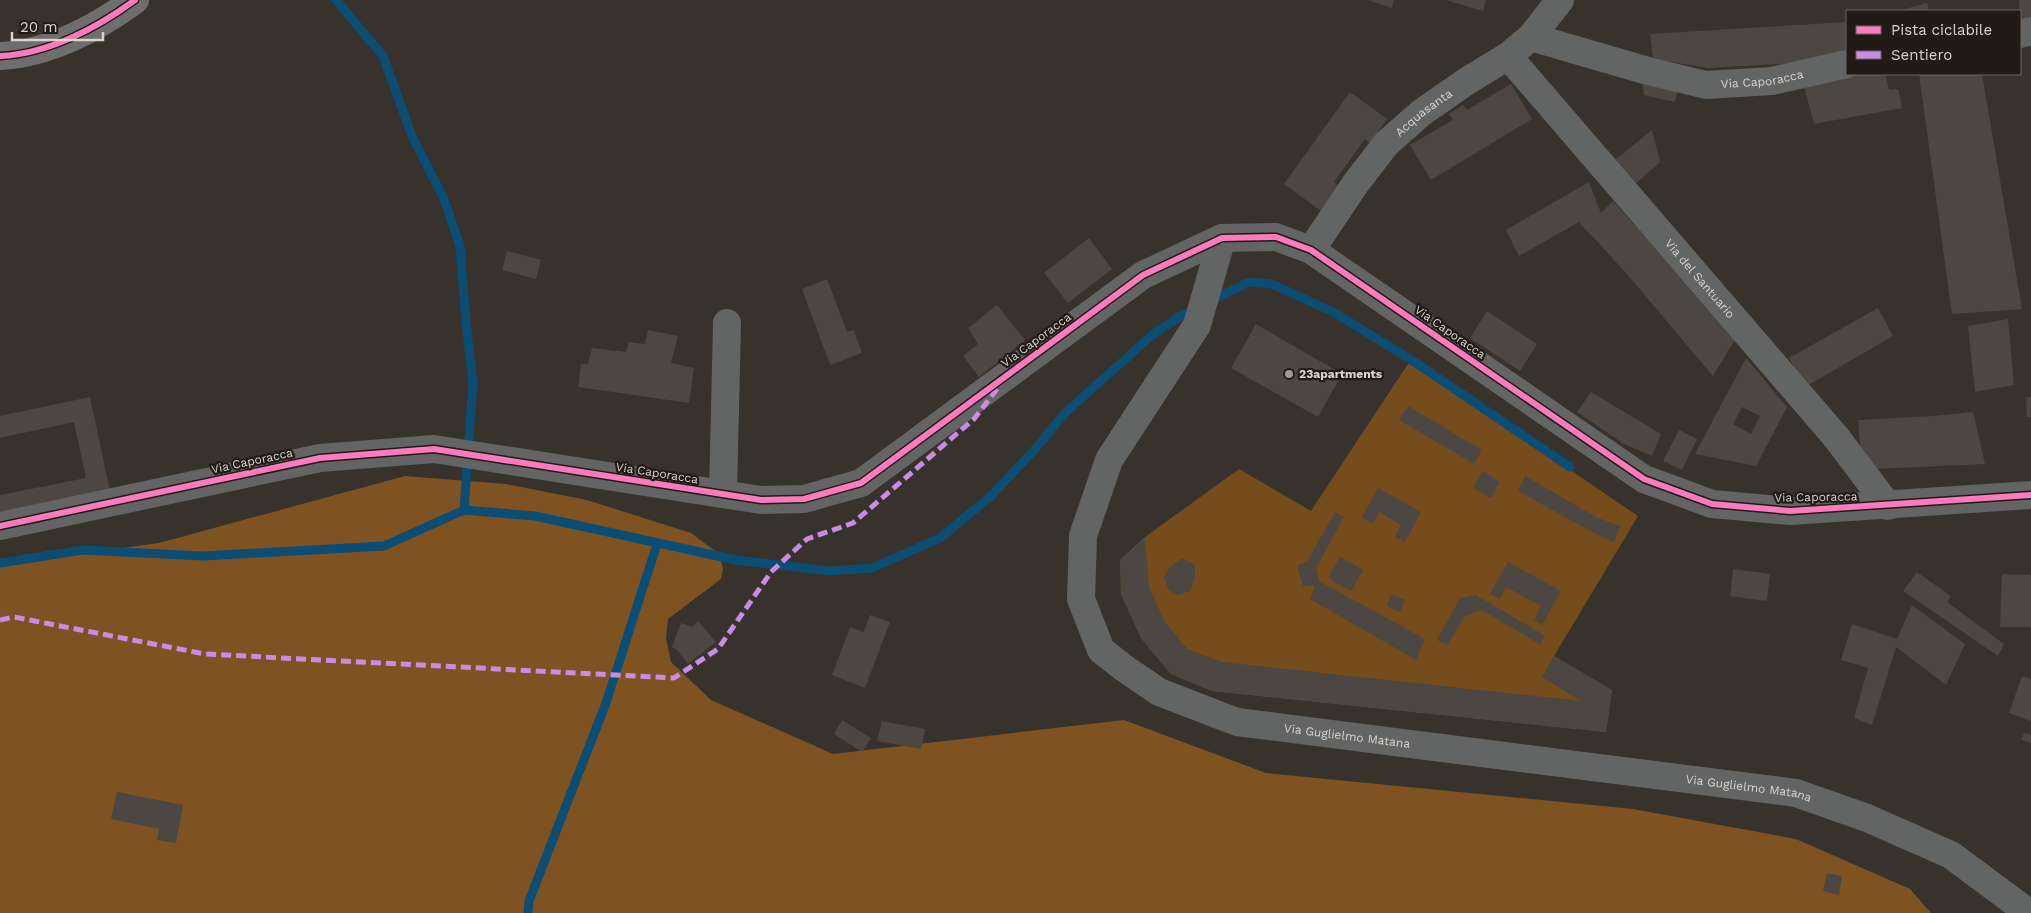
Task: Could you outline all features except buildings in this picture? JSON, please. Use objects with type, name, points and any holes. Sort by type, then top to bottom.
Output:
[{"type":"main road","points":[[0,56],[42,49],[115,14],[135,0]]},
{"type":"street","name":"Acquasanta","points":[[1311,250],[1356,183],[1386,144],[1421,113],[1467,81],[1508,56],[1531,36],[1560,0]]},
{"type":"street","name":"Via Caporacca","points":[[1531,36],[1648,71],[1706,85],[1772,81],[1846,64]]},
{"type":"street","name":"Via del Santuario","points":[[1508,56],[1836,437],[1888,506]]},
{"type":"street","name":"Via Caporacca","points":[[0,526],[320,458],[434,449],[761,500],[804,500],[861,483],[1143,275],[1222,238],[1276,237],[1311,250],[1644,479],[1712,504],[1790,511],[1888,506],[2031,495]]},
{"type":"street","name":"Via Guglielmo Matana","points":[[1222,238],[1196,325],[1109,460],[1083,536],[1081,599],[1101,650],[1159,692],[1237,722],[1796,793],[1867,818],[1951,855],[2029,913]]},
{"type":"street","points":[[723,494],[727,323]]},
{"type":"shaded area","points":[[1410,361],[1638,516],[1554,656],[1612,690],[1606,732],[1212,691],[1171,674],[1141,638],[1121,594],[1120,560],[1145,537],[1239,469],[1311,511]]},
{"type":"shaded area","points":[[405,476],[506,484],[587,500],[691,533],[719,554],[723,568],[721,579],[668,619],[666,638],[671,662],[711,700],[833,754],[1124,720],[1266,773],[1633,809],[1796,839],[1910,889],[1931,913],[0,913],[0,565],[159,543]]},
{"type":"waterway","points":[[336,0],[383,56],[412,136],[444,199],[460,246],[473,383],[464,510]]},
{"type":"waterway","points":[[1210,301],[1249,282],[1272,284],[1335,313],[1413,361],[1570,467]]},
{"type":"waterway","points":[[0,563],[83,550],[203,556],[384,546],[464,510],[535,516],[736,560],[829,571],[872,568],[940,538],[990,497],[1036,448],[1065,413],[1151,336],[1196,308]]},
{"type":"waterway","points":[[528,913],[529,901],[606,703],[657,544]]},
{"type":"marked path","points":[[0,620],[14,617],[205,654],[674,678],[718,649],[771,572],[807,539],[853,523],[974,419],[1000,385]]},
{"type":"cycle path","points":[[0,56],[36,50],[71,38],[105,20],[135,0]]},
{"type":"cycle path","points":[[0,526],[320,458],[434,449],[761,500],[804,499],[861,483],[1143,275],[1222,238],[1276,237],[1311,250],[1644,479],[1712,504],[1790,511],[2031,495]]},
{"type":"place","name":"23apartments","points":[[1289,374]]}]
